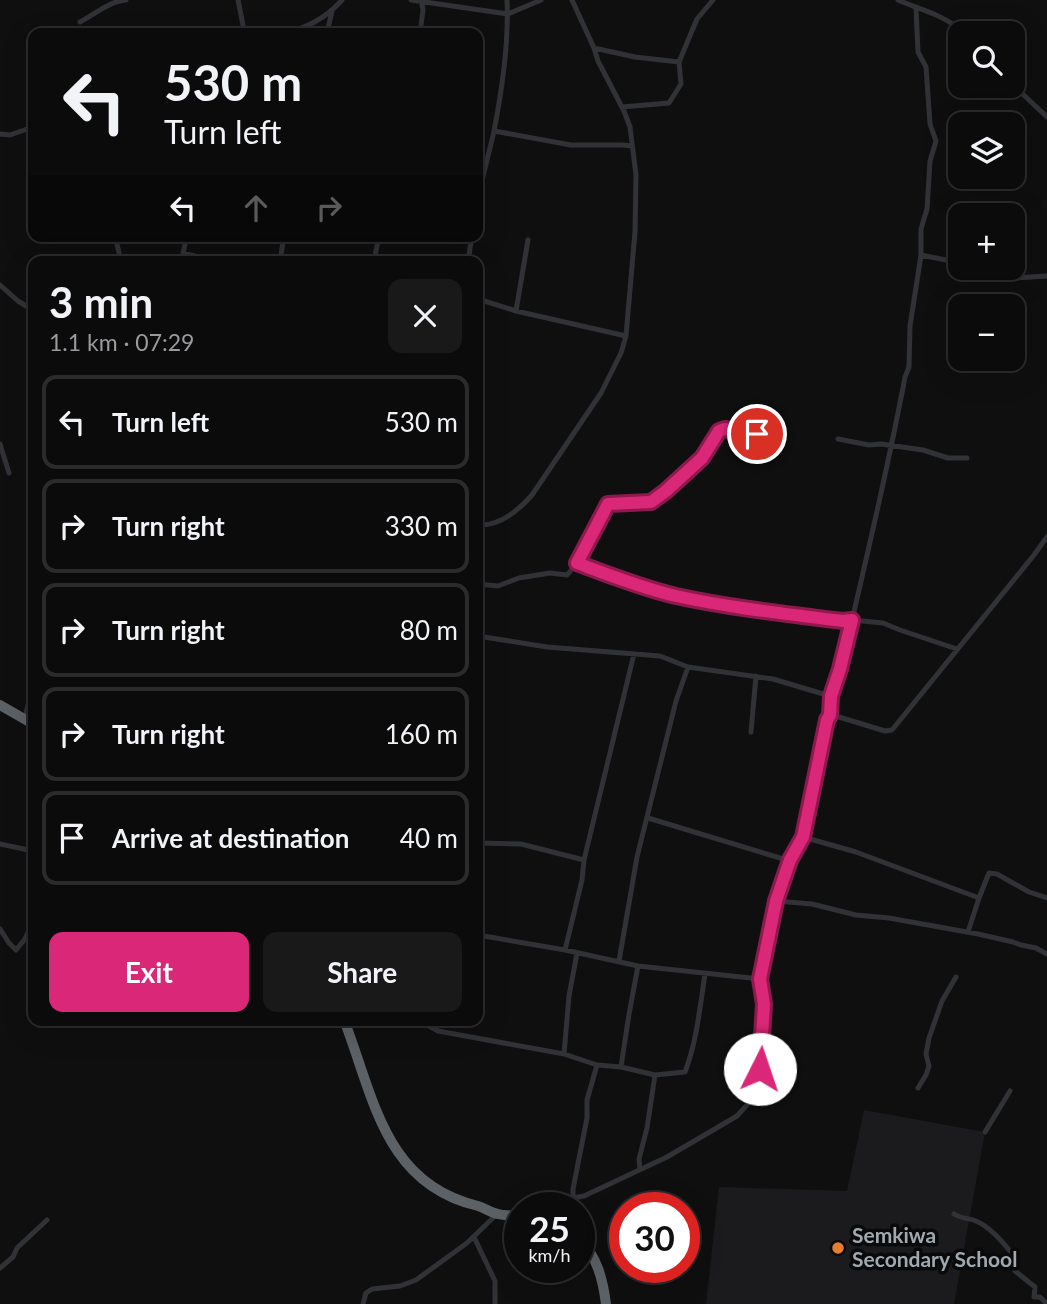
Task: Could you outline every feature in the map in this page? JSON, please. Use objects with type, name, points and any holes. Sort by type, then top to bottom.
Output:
[{"type":"highway","points":[[0,705],[28,720]]},
{"type":"highway","points":[[346,1026],[375,1107],[390,1140],[406,1164],[446,1195],[504,1215]]},
{"type":"highway","points":[[595,1260],[603,1282],[606,1304]]},
{"type":"street","points":[[80,22],[118,0],[126,0]]},
{"type":"street","points":[[238,0],[244,28]]},
{"type":"street","points":[[302,28],[332,11],[342,0]]},
{"type":"street","points":[[411,0],[508,14],[541,0]]},
{"type":"street","points":[[483,178],[494,131],[504,61],[507,0]]},
{"type":"street","points":[[483,525],[489,526],[511,515],[531,495],[601,393],[621,354],[626,335],[636,175],[630,127],[572,0]]},
{"type":"street","points":[[622,107],[669,103],[681,84],[679,62],[696,19],[713,0]]},
{"type":"street","points":[[898,0],[929,10],[948,22]]},
{"type":"street","points":[[421,1],[423,10],[421,28]]},
{"type":"street","points":[[592,1192],[667,1157],[737,1116],[756,1088],[760,1069],[764,1004],[760,979],[776,901],[790,860],[803,837],[830,715],[831,696],[852,620],[909,367],[910,326],[921,255],[921,229],[927,209],[930,161],[936,141],[930,124],[926,67],[918,52],[916,8]]},
{"type":"street","points":[[328,28],[332,11]]},
{"type":"street","points":[[594,48],[635,57],[679,62]]},
{"type":"street","points":[[1025,96],[1047,117]]},
{"type":"street","points":[[0,134],[10,135],[28,129]]},
{"type":"street","points":[[494,131],[571,145],[632,146]]},
{"type":"street","points":[[516,311],[528,240]]},
{"type":"street","points":[[186,242],[183,253],[195,256]]},
{"type":"street","points":[[921,255],[948,260]]},
{"type":"street","points":[[1025,277],[1047,276]]},
{"type":"street","points":[[0,285],[28,307]]},
{"type":"street","points":[[483,301],[516,311],[626,335]]},
{"type":"street","points":[[483,584],[498,586],[519,578],[550,573],[567,575],[577,563],[608,504],[651,502],[702,458],[719,431],[725,429],[757,434],[771,431]]},
{"type":"street","points":[[838,439],[923,450],[948,458],[967,458]]},
{"type":"street","points":[[0,444],[9,473]]},
{"type":"street","points":[[830,715],[886,731],[892,730],[1047,537]]},
{"type":"street","points":[[577,563],[674,595],[757,611],[883,623],[957,649]]},
{"type":"street","points":[[483,637],[547,648],[660,656],[688,667],[773,678],[831,696]]},
{"type":"street","points":[[565,950],[634,654]]},
{"type":"street","points":[[619,961],[637,857],[676,701],[688,667]]},
{"type":"street","points":[[751,732],[756,676]]},
{"type":"street","points":[[648,818],[790,860]]},
{"type":"street","points":[[803,837],[856,852],[979,898]]},
{"type":"street","points":[[483,843],[521,844],[584,860]]},
{"type":"street","points":[[0,844],[28,850]]},
{"type":"street","points":[[968,932],[989,873],[997,874],[1028,892],[1047,898]]},
{"type":"street","points":[[776,901],[812,904],[856,915],[968,932],[1036,948],[1047,954]]},
{"type":"street","points":[[0,929],[16,950],[28,932]]},
{"type":"street","points":[[483,936],[638,966],[760,979]]},
{"type":"street","points":[[564,1054],[569,996],[577,953]]},
{"type":"street","points":[[621,1067],[638,966]]},
{"type":"street","points":[[429,1026],[438,1031],[564,1054],[597,1065],[621,1067],[655,1075],[685,1072],[705,974]]},
{"type":"street","points":[[918,1088],[929,1066],[926,1054],[929,1038],[942,1001],[956,977]]},
{"type":"street","points":[[573,1192],[587,1118],[587,1100],[597,1065]]},
{"type":"street","points":[[639,1169],[655,1075]]},
{"type":"street","points":[[985,1132],[1010,1091]]},
{"type":"street","points":[[363,1304],[366,1293],[372,1289],[400,1286],[416,1280],[467,1243],[497,1214]]},
{"type":"street","points":[[954,1214],[960,1218],[975,1220],[998,1238],[1015,1256],[1015,1271],[1035,1287],[1034,1297],[1040,1297],[1046,1304]]},
{"type":"street","points":[[0,1268],[13,1257],[16,1248],[47,1220]]},
{"type":"street","points":[[474,1237],[495,1281],[495,1304]]},
{"type":"shaded area","name":"Semkiwa Secondary School","points":[[864,1110],[985,1132],[954,1304],[706,1304],[719,1187],[847,1191]]},
{"type":"place","name":"Semkiwa Secondary School","points":[[838,1248]]},
{"type":"route","points":[[757,434],[725,429],[719,431],[702,458],[651,502],[608,504],[577,563],[674,595],[757,611],[852,620],[831,696],[830,715],[803,837],[790,860],[776,901],[760,979],[764,1004],[760,1069]]}]
